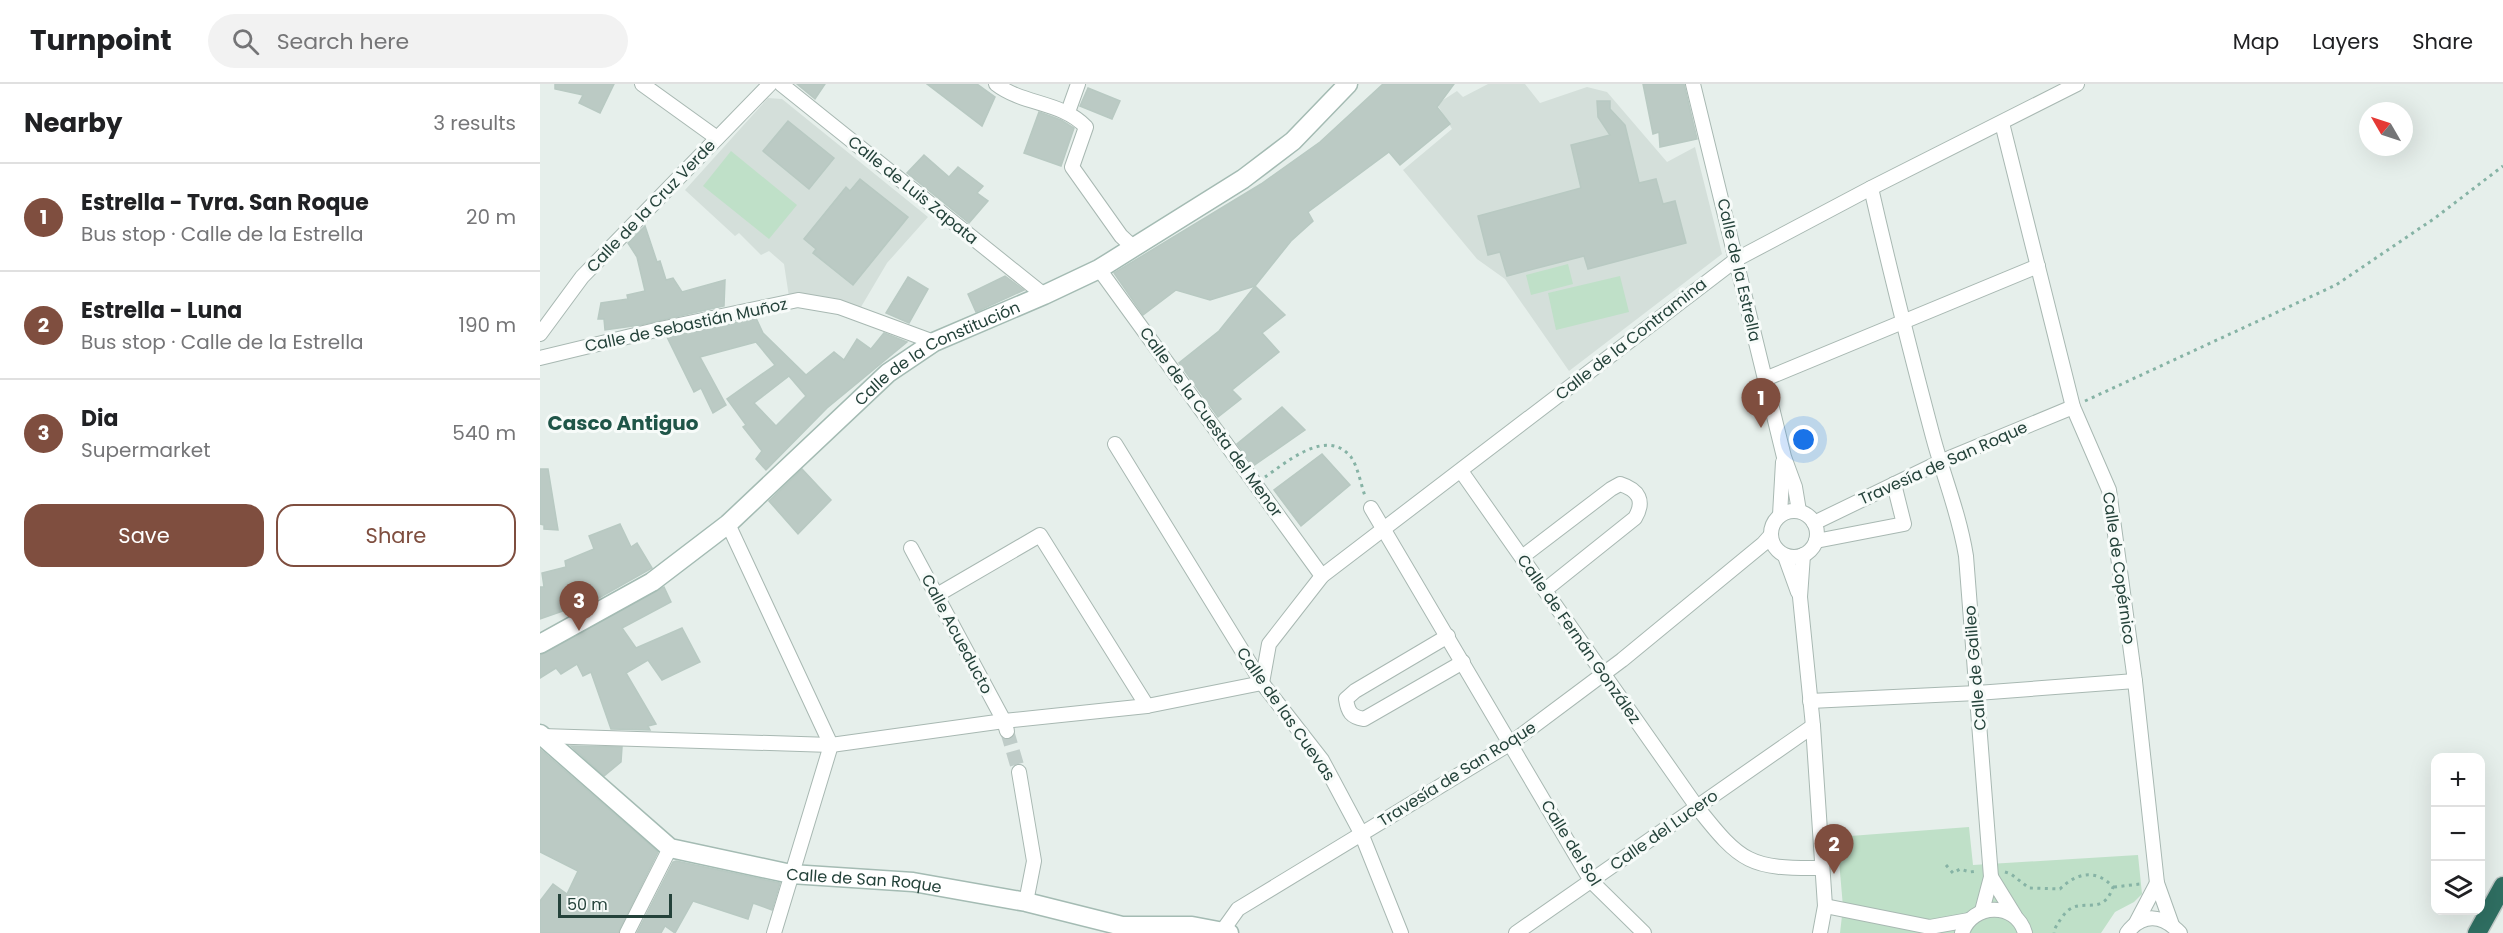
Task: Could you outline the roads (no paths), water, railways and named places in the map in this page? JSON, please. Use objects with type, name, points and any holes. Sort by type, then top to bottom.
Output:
[{"type":"highway","points":[[2477,933],[2503,887]]},
{"type":"highway","points":[[2486,933],[2503,887]]},
{"type":"street","points":[[642,84],[717,138]]},
{"type":"street","name":"Calle de la Cruz Verde","points":[[540,334],[582,277],[770,84]]},
{"type":"street","name":"Calle de Luis Zapata","points":[[781,84],[1044,295]]},
{"type":"street","points":[[996,84],[1005,91],[1068,111],[1086,127],[1072,167],[1121,236],[1134,248]]},
{"type":"street","points":[[1068,111],[1078,84]]},
{"type":"street","name":"Calle de la Constitución","points":[[540,644],[652,582],[728,524],[888,373],[934,342],[1044,295],[1099,269],[1134,248],[1243,179],[1285,147],[1348,84]]},
{"type":"street","name":"Calle de la Estrella","points":[[1692,84],[1784,457],[1795,487],[1799,512]]},
{"type":"street","name":"Calle de la Contramina","points":[[1262,683],[1269,644],[1322,576],[1737,259],[1871,188],[2077,84]]},
{"type":"street","name":"Calle de Copérnico","points":[[2002,123],[2073,407],[2109,490],[2135,681],[2157,883],[2176,929]]},
{"type":"street","name":"Calle de Galileo","points":[[1871,188],[1903,323],[1940,462],[1960,520],[1966,555],[1991,873],[1982,911]]},
{"type":"street","points":[[1765,379],[2038,266]]},
{"type":"street","name":"Calle de la Cuesta del Menor","points":[[1099,269],[1257,483],[1322,576]]},
{"type":"street","name":"Calle de Sebastián Muñoz","points":[[540,358],[660,329],[798,300],[838,308],[934,342]]},
{"type":"street","name":"Travesía de San Roque","points":[[1814,523],[1940,462],[2073,407]]},
{"type":"street","name":"Calle de las Cuevas","points":[[1115,444],[1262,683],[1322,760],[1361,833],[1401,933]]},
{"type":"street","name":"Calle de la Estrella","points":[[1780,515],[1784,457]]},
{"type":"street","name":"Calle de Fernán González","points":[[1461,471],[1697,807],[1726,843],[1752,862],[1782,869],[1822,868]]},
{"type":"street","points":[[1522,557],[1611,489],[1620,484],[1636,493],[1640,500],[1640,509],[1635,518],[1545,590]]},
{"type":"street","points":[[1816,541],[1904,524],[1894,484]]},
{"type":"street","name":"Calle del Sol","points":[[1371,508],[1591,880],[1644,933]]},
{"type":"street","points":[[1782,554],[1803,555],[1816,541],[1814,523],[1805,514],[1786,512],[1780,515],[1775,520],[1770,535],[1774,547],[1782,554],[1800,597]]},
{"type":"street","points":[[728,524],[831,745],[774,933]]},
{"type":"street","points":[[937,596],[1040,535],[1147,706]]},
{"type":"street","name":"Travesía de San Roque","points":[[1226,932],[1238,909],[1511,743],[1604,674],[1770,535]]},
{"type":"street","name":"Calle Acueducto","points":[[911,548],[1005,726]]},
{"type":"street","name":"Travesía de San Roque","points":[[1741,561],[1766,551],[1782,554]]},
{"type":"street","points":[[1803,555],[1800,597],[1813,726],[1825,906],[1820,933]]},
{"type":"street","points":[[1448,636],[1355,691],[1346,699],[1348,710],[1354,717],[1364,719],[1463,662]]},
{"type":"street","points":[[1810,701],[1977,693],[2135,681]]},
{"type":"street","points":[[541,735],[831,745],[1005,726],[1147,706],[1262,683]]},
{"type":"street","name":"Calle del Lucero","points":[[1516,933],[1813,726]]},
{"type":"street","name":"Calle de San Roque","points":[[541,735],[670,848],[791,874],[913,882],[1026,902],[1122,926],[1192,926],[1226,932]]},
{"type":"street","points":[[1018,772],[1034,861],[1026,902]]},
{"type":"street","points":[[627,933],[670,848]]},
{"type":"street","name":"Calle de Galileo","points":[[1991,873],[2015,917],[2026,932]]},
{"type":"street","points":[[2132,928],[2157,883]]},
{"type":"street","points":[[1825,906],[1934,930],[1969,920],[1982,911],[1999,909],[2015,917]]},
{"type":"street","points":[[2132,928],[2150,917],[2160,918],[2176,929]]},
{"type":"street","points":[[1962,933],[1969,920]]},
{"type":"tunnel","points":[[1007,731],[1019,772]]},
{"type":"place","name":"Estrella - Tvra. San Roque","points":[[1761,428]]},
{"type":"place","name":"Dia","points":[[579,631]]},
{"type":"place","name":"Estrella - Luna","points":[[1834,874]]},
{"type":"district","name":"Casco Antiguo","points":[[623,423]]}]
